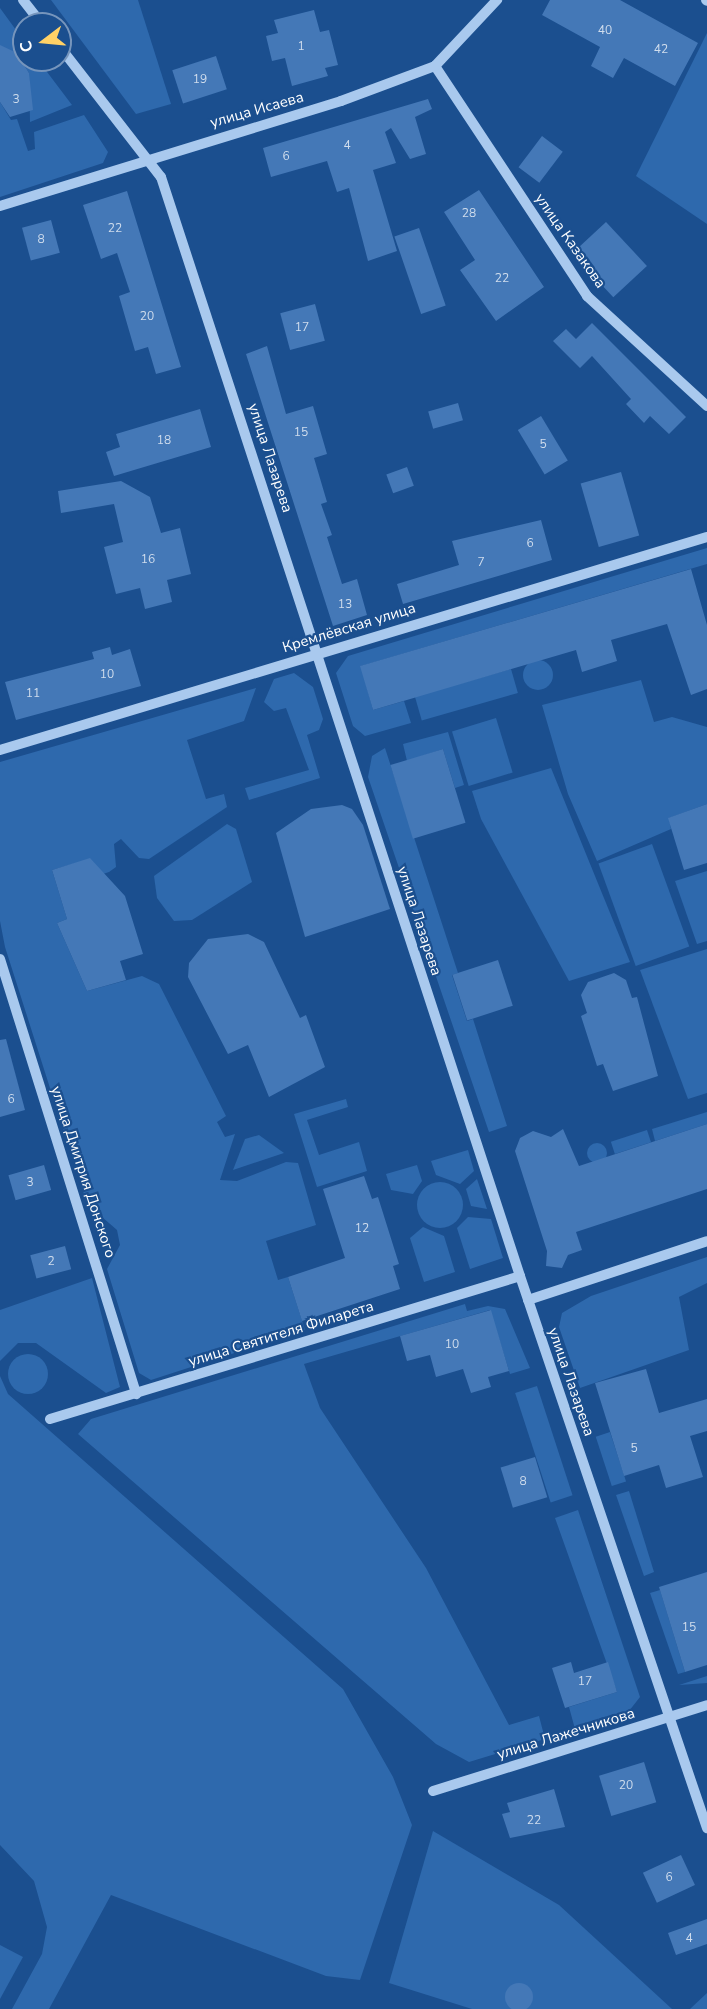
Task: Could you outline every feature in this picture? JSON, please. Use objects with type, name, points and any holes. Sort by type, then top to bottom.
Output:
[{"type":"street","points":[[23,0],[32,12]]},
{"type":"street","name":"улица Исаева","points":[[0,206],[146,158],[341,101],[435,66],[497,0]]},
{"type":"street","name":"улица Лазарева","points":[[72,62],[161,177],[319,653],[520,1276],[707,1828]]},
{"type":"street","name":"улица Казакова","points":[[435,66],[587,296],[707,406]]},
{"type":"street","name":"Кремлёвская улица","points":[[0,750],[707,537]]},
{"type":"street","name":"улица Дмитрия Донского","points":[[0,959],[136,1394]]},
{"type":"street","points":[[528,1300],[707,1241]]},
{"type":"street","name":"улица Святителя Филарета","points":[[50,1419],[520,1276]]},
{"type":"street","name":"улица Лажечникова","points":[[433,1791],[707,1705]]},
{"type":"shaded area","points":[[51,0],[138,0],[171,104],[136,114],[72,28],[72,12],[60,12]]},
{"type":"shaded area","points":[[0,8],[12,24],[12,52],[0,51]]},
{"type":"shaded area","points":[[707,33],[707,224],[636,176]]},
{"type":"shaded area","points":[[47,72],[72,105],[30,122],[29,73]]},
{"type":"shaded area","points":[[0,102],[11,120],[17,119],[28,151],[35,149],[34,132],[84,115],[108,152],[103,163],[0,197]]},
{"type":"shaded area","points":[[707,548],[707,564],[361,666],[373,710],[404,701],[411,723],[365,736],[353,726],[336,673],[348,656]]},
{"type":"shaded area","points":[[538,660],[549,664],[553,675],[549,686],[538,690],[527,686],[523,675],[527,664]]},
{"type":"shaded area","points":[[511,669],[518,693],[422,721],[415,697]]},
{"type":"shaded area","points":[[294,673],[313,687],[323,719],[319,730],[307,735],[320,778],[249,800],[245,788],[309,770],[286,708],[274,711],[264,702],[274,679]]},
{"type":"shaded area","points":[[641,680],[654,722],[672,717],[707,727],[707,804],[669,818],[671,829],[597,861],[568,794],[542,705]]},
{"type":"shaded area","points":[[256,688],[244,721],[187,740],[206,799],[224,794],[227,807],[149,859],[139,858],[121,839],[114,844],[116,867],[109,872],[103,874],[90,859],[52,870],[67,919],[57,923],[87,991],[142,976],[159,984],[226,1116],[217,1122],[225,1137],[235,1134],[220,1180],[237,1181],[286,1162],[298,1163],[316,1225],[266,1241],[278,1280],[288,1277],[305,1330],[151,1380],[139,1373],[107,1269],[120,1245],[117,1230],[87,1204],[5,947],[0,921],[0,762]]},
{"type":"shaded area","points":[[496,718],[513,773],[469,786],[452,731]]},
{"type":"shaded area","points":[[448,732],[464,785],[455,788],[443,749],[407,761],[403,744]]},
{"type":"shaded area","points":[[385,748],[458,973],[452,975],[467,1021],[473,1019],[507,1126],[489,1132],[368,777],[372,756]]},
{"type":"shaded area","points":[[551,768],[630,962],[569,981],[481,819],[472,791]]},
{"type":"shaded area","points":[[227,824],[236,829],[252,882],[192,920],[174,921],[157,898],[154,876]]},
{"type":"shaded area","points":[[652,844],[689,946],[636,966],[598,863]]},
{"type":"shaded area","points":[[707,871],[707,941],[697,944],[675,881]]},
{"type":"shaded area","points":[[707,949],[707,1093],[688,1099],[640,970]]},
{"type":"shaded area","points":[[346,1099],[348,1107],[307,1120],[319,1155],[359,1142],[367,1171],[317,1187],[294,1114]]},
{"type":"shaded area","points":[[707,1112],[707,1124],[655,1141],[652,1129]]},
{"type":"shaded area","points":[[647,1130],[651,1142],[615,1154],[611,1142]]},
{"type":"shaded area","points":[[259,1135],[284,1153],[233,1170],[245,1139]]},
{"type":"shaded area","points":[[597,1143],[604,1146],[607,1153],[604,1160],[597,1163],[590,1160],[587,1153],[590,1146]]},
{"type":"shaded area","points":[[468,1150],[474,1171],[460,1184],[436,1175],[431,1161]]},
{"type":"shaded area","points":[[417,1165],[422,1181],[413,1194],[391,1190],[386,1174]]},
{"type":"shaded area","points":[[477,1179],[487,1209],[471,1206],[466,1189]]},
{"type":"shaded area","points":[[440,1182],[456,1189],[463,1205],[456,1221],[440,1228],[424,1221],[417,1205],[424,1189]]},
{"type":"shaded area","points":[[468,1217],[491,1219],[503,1258],[470,1269],[457,1228]]},
{"type":"shaded area","points":[[423,1227],[444,1236],[455,1272],[424,1282],[410,1238]]},
{"type":"shaded area","points":[[707,1257],[707,1283],[679,1297],[689,1350],[580,1388],[559,1327],[562,1313],[591,1296]]},
{"type":"shaded area","points":[[92,1278],[120,1387],[106,1393],[36,1343],[18,1343],[0,1361],[0,1310]]},
{"type":"shaded area","points":[[465,1304],[467,1311],[488,1306],[505,1309],[530,1368],[510,1374],[490,1310],[304,1364],[320,1408],[426,1568],[509,1725],[539,1716],[545,1739],[469,1762],[436,1744],[78,1434],[91,1419]]},
{"type":"shaded area","points":[[28,1354],[42,1360],[48,1374],[42,1388],[28,1394],[14,1388],[8,1374],[14,1360]]},
{"type":"shaded area","points":[[0,1376],[8,1394],[343,1689],[393,1777],[412,1825],[360,1980],[326,1976],[111,1895],[49,2009],[12,2009],[42,1954],[47,1927],[34,1881],[0,1845]]},
{"type":"shaded area","points":[[537,1386],[573,1495],[551,1502],[515,1393]]},
{"type":"shaded area","points":[[610,1432],[626,1481],[612,1486],[596,1437]]},
{"type":"shaded area","points":[[629,1491],[654,1572],[644,1576],[616,1495]]},
{"type":"shaded area","points":[[578,1510],[640,1697],[629,1711],[575,1729],[569,1707],[617,1692],[555,1518]]},
{"type":"shaded area","points":[[660,1590],[685,1672],[678,1674],[650,1593]]},
{"type":"shaded area","points":[[707,1676],[707,1683],[679,1685]]},
{"type":"shaded area","points":[[433,1831],[559,1905],[672,2009],[472,2009],[389,1983]]},
{"type":"shaded area","points":[[0,1945],[23,1957],[0,1999]]},
{"type":"shaded area","points":[[707,1993],[707,2009],[690,2009]]},
{"type":"building","points":[[550,0],[620,0],[698,43],[675,86],[624,58],[613,78],[591,66],[600,47],[542,15]]},
{"type":"building","points":[[314,10],[320,32],[329,30],[338,65],[325,68],[328,76],[292,86],[285,58],[272,61],[266,36],[278,33],[274,20]]},
{"type":"building","points":[[0,45],[12,51],[12,72],[29,73],[33,110],[10,117],[0,102]]},
{"type":"building","points":[[216,56],[227,89],[183,104],[172,70]]},
{"type":"building","points":[[428,99],[432,109],[415,117],[426,154],[410,159],[391,128],[385,132],[396,163],[373,170],[397,251],[368,261],[349,188],[337,192],[327,161],[271,177],[263,148]]},
{"type":"building","points":[[542,136],[563,152],[539,183],[519,167]]},
{"type":"building","points":[[479,190],[544,287],[496,321],[460,270],[475,260],[444,212]]},
{"type":"building","points":[[127,191],[181,367],[156,374],[148,347],[135,351],[119,296],[130,292],[117,253],[101,259],[83,205]]},
{"type":"building","points":[[51,220],[60,253],[31,261],[22,228]]},
{"type":"building","points":[[606,222],[647,266],[613,297],[572,253]]},
{"type":"building","points":[[419,228],[446,306],[421,314],[394,236]]},
{"type":"building","points":[[315,304],[325,341],[290,350],[280,313]]},
{"type":"building","points":[[592,323],[686,417],[669,434],[650,416],[644,423],[626,404],[631,399],[592,356],[580,368],[553,341],[566,329],[576,339]]},
{"type":"building","points":[[267,346],[286,414],[313,406],[327,454],[314,458],[327,502],[321,504],[332,535],[327,537],[342,584],[357,579],[367,615],[333,626],[246,354]]},
{"type":"building","points":[[458,403],[463,420],[433,429],[428,412]]},
{"type":"building","points":[[200,409],[211,447],[114,476],[106,452],[120,447],[116,434]]},
{"type":"building","points":[[541,416],[568,461],[545,474],[518,430]]},
{"type":"building","points":[[407,467],[414,486],[393,493],[386,475]]},
{"type":"building","points":[[621,472],[639,535],[599,547],[581,484]]},
{"type":"building","points":[[121,481],[150,497],[161,533],[180,528],[191,574],[167,580],[172,602],[145,609],[140,588],[116,594],[104,547],[123,542],[114,504],[61,513],[58,491]]},
{"type":"building","points":[[541,520],[552,560],[403,604],[397,584],[459,565],[452,541]]},
{"type":"building","points":[[691,569],[707,625],[707,689],[691,695],[667,624],[611,640],[617,661],[582,672],[576,650],[373,710],[360,666]]},
{"type":"building","points":[[110,647],[112,655],[130,649],[141,686],[16,720],[5,682],[94,659],[92,652]]},
{"type":"building","points":[[443,749],[466,823],[413,839],[390,765]]},
{"type":"building","points":[[707,804],[707,863],[684,870],[668,818]]},
{"type":"building","points":[[342,805],[352,809],[363,825],[390,909],[305,937],[276,833],[311,809]]},
{"type":"building","points":[[90,858],[125,896],[143,954],[120,961],[126,980],[87,991],[57,923],[67,919],[52,870]]},
{"type":"building","points":[[248,934],[264,942],[300,1018],[306,1015],[325,1067],[269,1097],[248,1045],[228,1054],[188,977],[189,963],[208,939]]},
{"type":"building","points":[[498,960],[513,1006],[467,1020],[452,975]]},
{"type":"building","points":[[614,973],[626,980],[632,998],[637,997],[658,1076],[613,1091],[603,1064],[597,1066],[581,1016],[587,1013],[581,995],[588,982]]},
{"type":"building","points":[[6,1039],[25,1110],[0,1117],[0,1040]]},
{"type":"building","points":[[707,1124],[707,1189],[576,1232],[582,1250],[568,1255],[562,1268],[546,1266],[547,1251],[515,1151],[520,1138],[533,1131],[551,1137],[563,1129],[579,1166]]},
{"type":"building","points":[[44,1165],[51,1190],[16,1200],[8,1175]]},
{"type":"building","points":[[364,1176],[372,1199],[378,1197],[399,1264],[393,1266],[400,1289],[302,1321],[288,1277],[345,1258],[323,1189]]},
{"type":"building","points":[[65,1246],[71,1269],[36,1278],[30,1255]]},
{"type":"building","points":[[491,1310],[509,1371],[488,1377],[491,1387],[471,1393],[463,1369],[436,1377],[430,1355],[407,1361],[400,1336]]},
{"type":"building","points":[[646,1369],[659,1413],[707,1399],[707,1431],[690,1436],[703,1477],[666,1488],[659,1465],[624,1476],[595,1383]]},
{"type":"building","points":[[535,1457],[547,1497],[513,1508],[501,1468]]},
{"type":"building","points":[[707,1572],[707,1665],[685,1672],[659,1587]]},
{"type":"building","points":[[571,1662],[574,1673],[608,1662],[617,1692],[565,1708],[552,1668]]},
{"type":"building","points":[[644,1762],[656,1802],[611,1816],[599,1776]]},
{"type":"building","points":[[554,1789],[565,1827],[510,1838],[502,1814],[510,1812],[507,1803]]},
{"type":"building","points":[[681,1855],[695,1885],[657,1903],[643,1873]]},
{"type":"building","points":[[707,1919],[707,1944],[676,1955],[668,1933]]},
{"type":"building","points":[[519,1983],[529,1987],[533,1997],[529,2007],[519,2011],[509,2007],[505,1997],[509,1987]]}]
